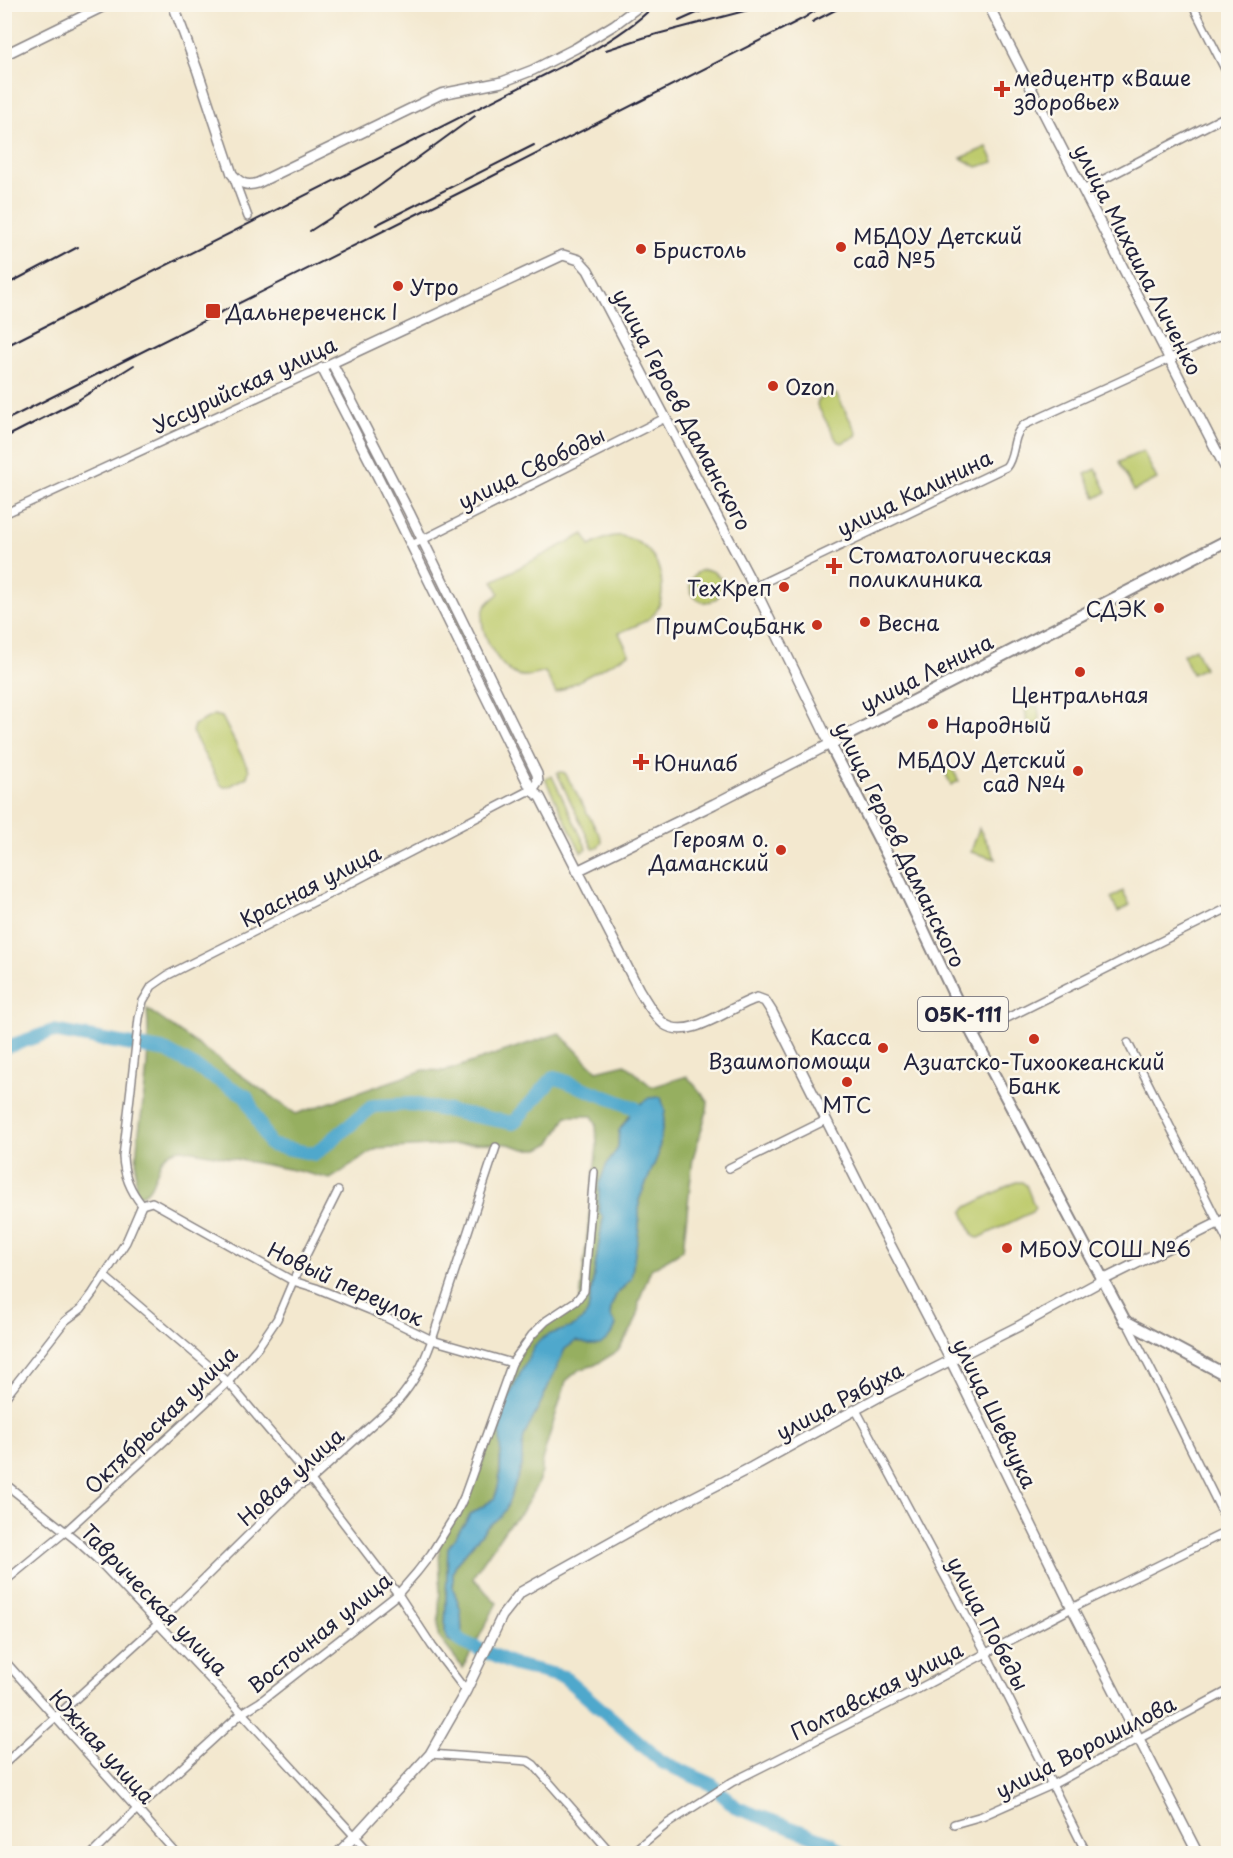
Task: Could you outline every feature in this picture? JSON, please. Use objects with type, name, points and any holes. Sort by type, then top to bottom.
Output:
[{"type":"main road","points":[[4,55],[108,4]]},
{"type":"main road","points":[[173,4],[232,174],[242,183],[252,185],[441,94],[519,77],[615,25],[642,4]]},
{"type":"main road","name":"улица Михаила Личенко","points":[[988,4],[1228,473]]},
{"type":"main road","name":"Уссурийская улица","points":[[332,363],[563,255]]},
{"type":"main road","name":"улица Героев Даманского","points":[[563,255],[579,260],[588,270],[754,587],[830,744],[898,876],[974,1035],[1125,1321]]},
{"type":"main road","points":[[332,363],[537,774],[538,782],[532,790]]},
{"type":"main road","points":[[322,368],[412,544],[532,790],[540,798],[577,871]]},
{"type":"main road","name":"улица Ленина","points":[[577,871],[714,804],[1228,540]]},
{"type":"main road","name":"улица Шевчука","points":[[577,871],[639,990],[652,1011],[664,1024],[673,1028],[693,1028],[757,998],[765,1001],[772,1012],[951,1361],[1072,1608],[1198,1854]]},
{"type":"main road","name":"улица Рябуха","points":[[337,1854],[430,1754],[475,1674],[508,1606],[528,1587],[882,1395],[951,1361],[1102,1280],[1228,1218]]},
{"type":"main road","points":[[1125,1321],[1228,1377]]},
{"type":"street","points":[[1192,4],[1228,75]]},
{"type":"street","points":[[1083,190],[1228,115]]},
{"type":"street","points":[[232,174],[248,217]]},
{"type":"street","name":"улица Калинина","points":[[754,587],[1005,467],[1012,457],[1017,434],[1024,426],[1228,333]]},
{"type":"street","name":"Уссурийская улица","points":[[4,514],[332,363]]},
{"type":"street","name":"улица Свободы","points":[[412,544],[665,418]]},
{"type":"street","name":"Красная улица","points":[[142,1205],[127,1183],[124,1167],[136,1036],[143,1001],[152,986],[157,981],[532,790]]},
{"type":"street","points":[[979,1032],[1228,908]]},
{"type":"street","points":[[1128,1043],[1228,1242]]},
{"type":"street","points":[[729,1168],[826,1120]]},
{"type":"street","name":"Новая улица","points":[[4,1764],[158,1624],[298,1486],[311,1480],[410,1388],[432,1340],[496,1147]]},
{"type":"street","name":"Восточная улица","points":[[92,1854],[137,1809],[242,1713],[260,1702],[398,1594],[431,1554],[459,1507],[481,1454],[512,1363],[546,1320],[576,1300],[584,1291],[594,1172]]},
{"type":"street","name":"Октябрьская улица","points":[[4,1582],[65,1532],[228,1382],[268,1334],[277,1319],[293,1281],[338,1191]]},
{"type":"street","name":"Новый переулок","points":[[142,1205],[152,1202],[293,1281],[370,1310],[432,1340],[512,1363]]},
{"type":"street","points":[[4,1399],[65,1321],[81,1308],[104,1276],[126,1242],[142,1205]]},
{"type":"street","points":[[104,1276],[228,1382],[311,1480],[398,1594],[432,1646],[466,1691]]},
{"type":"street","name":"улица Героев Даманского","points":[[1125,1321],[1228,1524]]},
{"type":"street","name":"улица Победы","points":[[856,1410],[986,1653],[1087,1854]]},
{"type":"street","name":"Таврическая улица","points":[[4,1483],[92,1555],[242,1713],[371,1854]]},
{"type":"street","name":"Полтавская улица","points":[[630,1854],[667,1824],[732,1782],[1228,1531]]},
{"type":"street","name":"Южная улица","points":[[4,1660],[177,1854]]},
{"type":"street","name":"улица Ворошилова","points":[[954,1824],[982,1816],[1052,1785],[1228,1691]]},
{"type":"street","points":[[430,1754],[528,1761],[612,1854]]},
{"type":"green space","points":[[987,147],[994,162],[977,167],[961,158]]},
{"type":"green space","points":[[339,381],[386,474],[382,477],[334,384]]},
{"type":"green space","points":[[832,393],[837,395],[857,433],[856,436],[842,443],[837,441],[817,405],[818,400]]},
{"type":"green space","points":[[1143,451],[1157,479],[1134,491],[1119,462]]},
{"type":"green space","points":[[1096,469],[1107,492],[1096,498],[1085,474]]},
{"type":"green space","points":[[584,534],[590,546],[616,536],[634,540],[648,550],[660,572],[662,590],[660,604],[649,619],[619,633],[629,654],[556,693],[545,672],[521,676],[513,673],[500,662],[485,634],[483,615],[486,605],[499,593],[493,581]]},
{"type":"green space","points":[[706,570],[717,575],[722,586],[717,597],[706,602],[695,597],[690,586],[695,575]]},
{"type":"green space","points":[[444,592],[472,649],[467,651],[440,594]]},
{"type":"green space","points":[[1195,648],[1204,668],[1192,674],[1183,654]]},
{"type":"green space","points":[[1038,706],[1040,724],[1027,725],[1025,707]]},
{"type":"green space","points":[[214,715],[222,717],[249,770],[247,777],[230,786],[224,787],[220,784],[192,732],[194,725]]},
{"type":"green space","points":[[948,761],[959,781],[951,785],[941,764]]},
{"type":"green space","points":[[557,773],[565,773],[600,836],[602,842],[598,847],[593,849]]},
{"type":"green space","points":[[552,776],[587,849],[581,852],[545,779]]},
{"type":"green space","points":[[979,828],[996,859],[971,852]]},
{"type":"green space","points":[[1123,891],[1130,905],[1118,912],[1111,898]]},
{"type":"green space","points":[[147,1009],[296,1114],[424,1070],[446,1071],[559,1033],[597,1071],[625,1064],[652,1087],[687,1076],[708,1101],[693,1158],[683,1250],[651,1269],[639,1301],[638,1314],[633,1327],[618,1351],[595,1365],[579,1370],[566,1381],[542,1460],[542,1472],[537,1485],[522,1512],[506,1528],[474,1575],[473,1579],[497,1603],[463,1668],[438,1636],[439,1545],[455,1514],[464,1507],[467,1500],[484,1458],[514,1360],[531,1334],[553,1319],[569,1313],[580,1301],[597,1146],[596,1123],[592,1116],[567,1116],[551,1143],[539,1149],[481,1143],[377,1149],[330,1179],[183,1149],[166,1155],[151,1186],[147,1192],[140,1195],[135,1190],[138,1139],[146,1074]],"holes":[[[635,1108],[665,1111],[658,1155],[639,1200],[639,1228],[625,1286],[616,1295],[611,1307],[610,1316],[616,1325],[590,1345],[576,1341],[565,1349],[524,1436],[522,1465],[506,1509],[488,1526],[456,1564],[453,1572],[453,1588],[461,1611],[462,1637],[445,1631],[448,1548],[471,1514],[494,1499],[499,1484],[501,1437],[550,1335],[576,1325],[588,1312],[603,1218],[599,1210],[606,1166],[618,1148],[619,1131]]]},
{"type":"green space","points":[[1016,1182],[1026,1185],[1035,1208],[1032,1212],[979,1238],[975,1237],[963,1212],[965,1208]]},
{"type":"water","points":[[661,1097],[665,1111],[658,1155],[639,1200],[639,1228],[631,1279],[616,1295],[611,1307],[610,1316],[616,1325],[610,1337],[600,1345],[576,1341],[565,1349],[524,1436],[522,1465],[506,1509],[488,1526],[456,1564],[453,1572],[453,1588],[461,1611],[462,1637],[460,1641],[452,1642],[448,1640],[445,1631],[448,1548],[471,1514],[494,1499],[500,1470],[501,1417],[535,1346],[547,1336],[576,1324],[588,1312],[603,1218],[599,1210],[599,1184],[606,1166],[618,1148],[619,1131],[635,1108],[649,1098]]},
{"type":"waterway","points":[[4,1048],[53,1031],[167,1051],[246,1096],[270,1145],[315,1154],[373,1106],[412,1104],[513,1123],[554,1077],[635,1108],[639,1118],[637,1125]]},
{"type":"waterway","points":[[453,1626],[454,1633],[460,1641],[515,1665],[564,1677],[662,1762],[711,1784],[737,1808],[829,1842],[844,1854]]},
{"type":"railway","points":[[4,347],[588,53],[624,31],[656,4]]},
{"type":"railway","points":[[679,21],[717,4]]},
{"type":"railway","points":[[606,50],[771,4]]},
{"type":"railway","points":[[4,421],[483,181],[804,18],[826,4]]},
{"type":"railway","points":[[812,22],[847,4]]},
{"type":"railway","points":[[310,231],[371,192],[475,116]]},
{"type":"railway","points":[[376,225],[534,145]]},
{"type":"railway","points":[[4,286],[78,247]]},
{"type":"railway","points":[[4,438],[75,402],[134,365]]},
{"type":"place","name":"медцентр «Ваше здоровье»","points":[[1002,89]]},
{"type":"place","name":"МБДОУ Детский сад №5","points":[[841,247]]},
{"type":"place","name":"Бристоль","points":[[641,249]]},
{"type":"place","name":"Утро","points":[[398,286]]},
{"type":"place","name":"Дальнереченск I","points":[[213,311]]},
{"type":"place","name":"Ozon","points":[[773,386]]},
{"type":"place","name":"Стоматологическая поликлиника","points":[[834,566]]},
{"type":"place","name":"ТехКреп","points":[[784,587]]},
{"type":"place","name":"СДЭК","points":[[1159,608]]},
{"type":"place","name":"Весна","points":[[865,622]]},
{"type":"place","name":"ПримСоцБанк","points":[[817,625]]},
{"type":"place","name":"Центральная","points":[[1080,672]]},
{"type":"place","name":"Народный","points":[[933,724]]},
{"type":"place","name":"Юнилаб","points":[[641,762]]},
{"type":"place","name":"МБДОУ Детский сад №4","points":[[1078,771]]},
{"type":"place","name":"Героям о. Даманский","points":[[781,850]]},
{"type":"place","name":"Азиатско-Тихоокеанский Банк","points":[[1034,1039]]},
{"type":"place","name":"Касса Взаимопомощи","points":[[883,1048]]},
{"type":"place","name":"МТС","points":[[847,1082]]},
{"type":"place","name":"МБОУ СОШ №6","points":[[1007,1248]]}]
